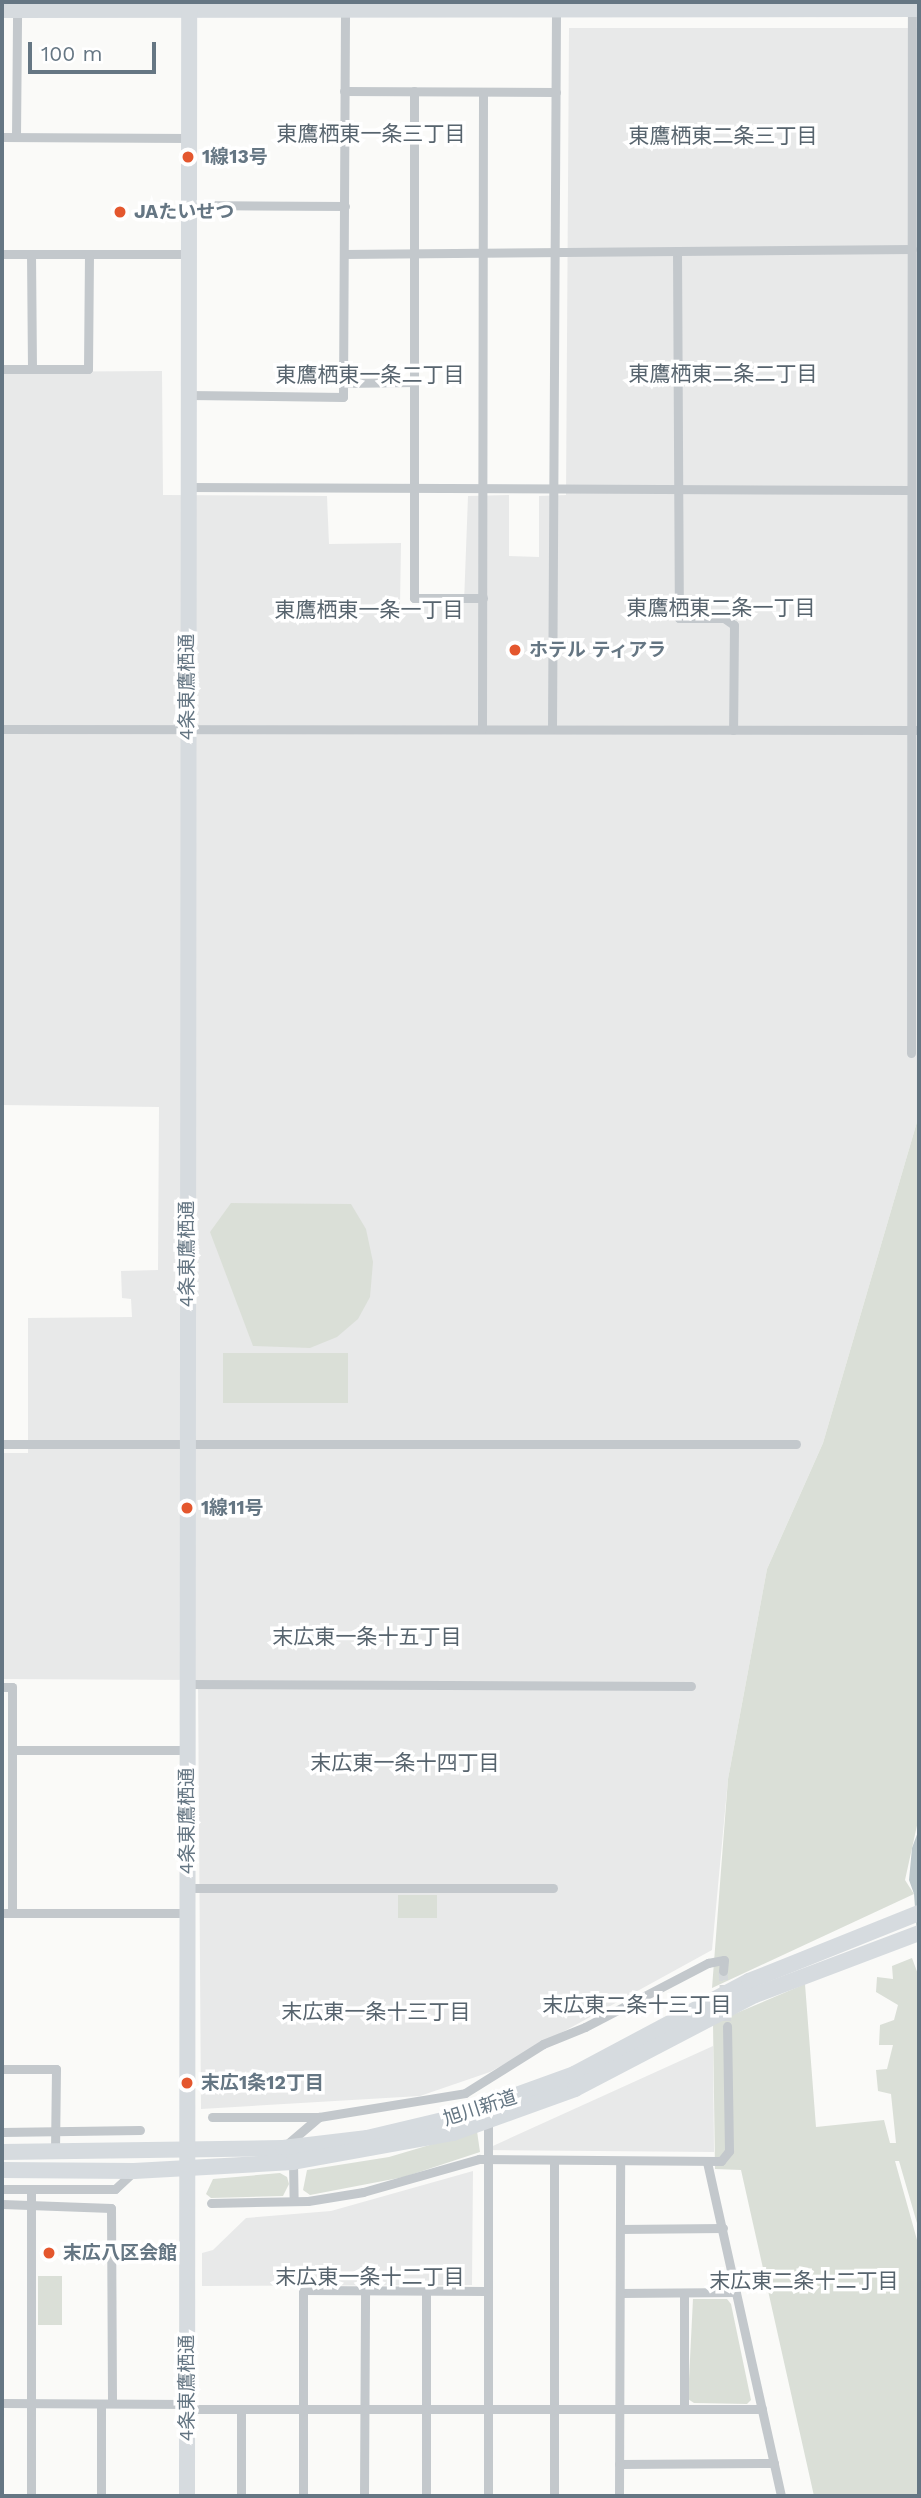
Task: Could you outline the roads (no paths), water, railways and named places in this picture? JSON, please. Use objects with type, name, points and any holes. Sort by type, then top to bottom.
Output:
[{"type":"highway","name":"4条東鷹栖通","points":[[187,2496],[189,7]]},
{"type":"highway","name":"旭川新道","points":[[2,2170],[187,2169],[293,2161],[376,2150],[613,2071],[763,1983],[919,1913]]},
{"type":"highway","name":"旭川新道","points":[[763,1983],[919,1933]]},
{"type":"highway","name":"旭川新道","points":[[2,2152],[187,2152],[283,2148],[367,2138],[487,2115]]},
{"type":"main road","points":[[9,11],[189,7],[915,7]]},
{"type":"street","points":[[188,395],[343,397],[345,7]]},
{"type":"street","points":[[552,729],[556,7]]},
{"type":"street","points":[[911,1054],[915,730],[911,490],[915,7]]},
{"type":"street","points":[[9,11],[16,137]]},
{"type":"street","points":[[344,91],[556,92]]},
{"type":"street","points":[[414,91],[414,598],[483,598]]},
{"type":"street","points":[[482,729],[483,92]]},
{"type":"street","points":[[2,137],[188,138]]},
{"type":"street","points":[[188,205],[345,206]]},
{"type":"street","points":[[344,254],[555,255],[912,249]]},
{"type":"street","points":[[677,251],[679,618],[724,618],[734,625],[733,730]]},
{"type":"street","points":[[2,254],[188,254]]},
{"type":"street","points":[[31,254],[32,369]]},
{"type":"street","points":[[2,369],[88,369],[89,255]]},
{"type":"street","points":[[344,383],[414,382]]},
{"type":"street","points":[[187,487],[911,490]]},
{"type":"street","points":[[2,729],[915,730]]},
{"type":"street","points":[[2,1444],[796,1444]]},
{"type":"street","points":[[187,1684],[691,1686]]},
{"type":"street","points":[[2,1687],[12,1687],[7,1913],[188,1913]]},
{"type":"street","points":[[12,1750],[187,1749]]},
{"type":"street","points":[[187,1888],[553,1888]]},
{"type":"street","points":[[212,2117],[318,2117],[424,2101],[476,2087],[543,2044],[585,2027],[709,1962],[724,1960],[723,1971]]},
{"type":"street","points":[[211,2203],[294,2202],[363,2192],[479,2159],[554,2163],[721,2161],[729,2151],[727,2026]]},
{"type":"street","points":[[2,2069],[56,2069],[55,2152]]},
{"type":"street","points":[[476,2087],[487,2115],[489,2160],[488,2496]]},
{"type":"street","points":[[283,2148],[318,2117]]},
{"type":"street","points":[[2,2132],[140,2130]]},
{"type":"street","points":[[293,2161],[294,2202]]},
{"type":"street","points":[[619,2496],[620,2162]]},
{"type":"street","points":[[707,2162],[781,2496]]},
{"type":"street","points":[[554,2163],[554,2496]]},
{"type":"street","points":[[2,2189],[115,2189],[134,2171]]},
{"type":"street","points":[[31,2190],[31,2496]]},
{"type":"street","points":[[2,2204],[111,2208],[101,2496]]},
{"type":"street","points":[[620,2229],[723,2228]]},
{"type":"street","points":[[303,2496],[303,2290],[365,2293],[487,2291]]},
{"type":"street","points":[[620,2293],[736,2292]]},
{"type":"street","points":[[364,2496],[365,2293]]},
{"type":"street","points":[[426,2293],[426,2496]]},
{"type":"street","points":[[684,2293],[684,2408]]},
{"type":"street","points":[[2,2403],[106,2403],[241,2409],[762,2409]]},
{"type":"street","points":[[241,2409],[241,2496]]},
{"type":"street","points":[[619,2464],[774,2463]]},
{"type":"tunnel","points":[[723,1971],[727,2026]]},
{"type":"place","name":"1線13号","points":[[188,157]]},
{"type":"place","name":"JAたいせつ","points":[[120,212]]},
{"type":"place","name":"ホテル ティアラ","points":[[515,650]]},
{"type":"place","name":"1線11号","points":[[187,1508]]},
{"type":"place","name":"末広1条12丁目","points":[[187,2083]]},
{"type":"place","name":"末広八区会館","points":[[49,2253]]},
{"type":"district","name":"東鷹栖東一条三丁目","points":[[371,134]]},
{"type":"district","name":"東鷹栖東二条三丁目","points":[[723,136]]},
{"type":"district","name":"東鷹栖東二条二丁目","points":[[723,374]]},
{"type":"district","name":"東鷹栖東一条二丁目","points":[[370,375]]},
{"type":"district","name":"東鷹栖東二条一丁目","points":[[721,608]]},
{"type":"district","name":"東鷹栖東一条一丁目","points":[[369,610]]},
{"type":"district","name":"末広東一条十五丁目","points":[[367,1637]]},
{"type":"district","name":"末広東一条十四丁目","points":[[405,1763]]},
{"type":"district","name":"末広東二条十三丁目","points":[[637,2005]]},
{"type":"district","name":"末広東一条十三丁目","points":[[376,2012]]},
{"type":"district","name":"末広東一条十二丁目","points":[[370,2277]]},
{"type":"district","name":"末広東二条十二丁目","points":[[804,2281]]}]
